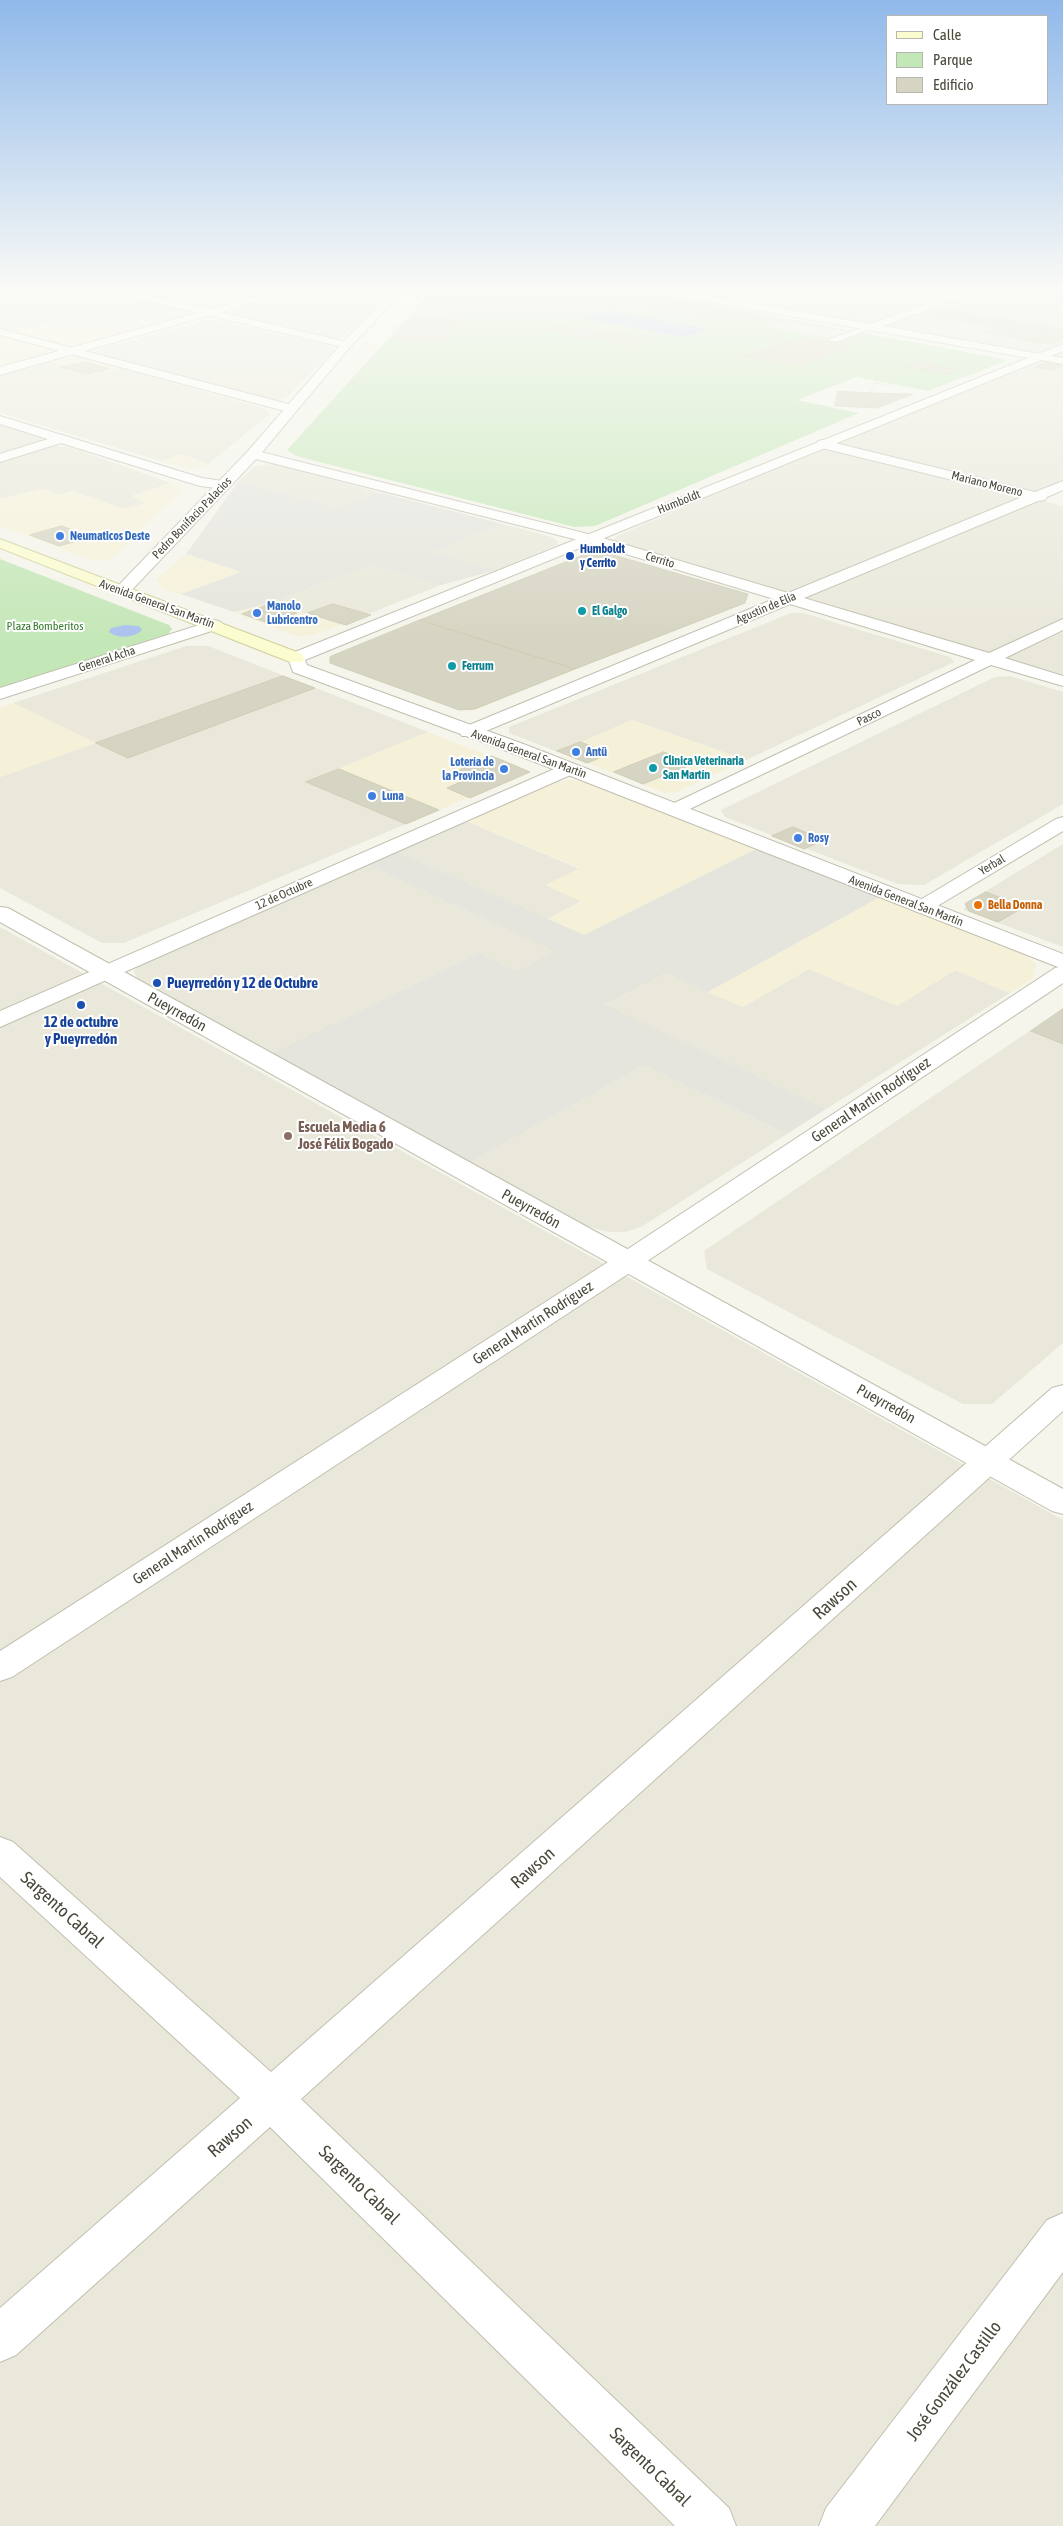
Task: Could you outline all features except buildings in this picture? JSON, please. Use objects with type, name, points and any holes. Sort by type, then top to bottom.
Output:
[{"type":"main road","name":"Avenida General San Martín","points":[[2,545],[215,625],[296,658]]},
{"type":"street","points":[[280,406],[292,409]]},
{"type":"street","name":"Pedro Bonifacio Palacios","points":[[122,591],[253,454],[295,406]]},
{"type":"street","name":"Humboldt","points":[[296,658],[918,406]]},
{"type":"street","points":[[0,420],[200,482],[224,484]]},
{"type":"street","points":[[0,458],[61,439]]},
{"type":"street","name":"Mariano Moreno","points":[[823,444],[1063,502]]},
{"type":"street","name":"Cerrito","points":[[253,454],[591,539],[1063,680]]},
{"type":"street","name":"Agustín de Elía","points":[[468,732],[1063,484]]},
{"type":"street","name":"Pasco","points":[[674,810],[1063,624]]},
{"type":"street","name":"General Acha","points":[[0,694],[215,625]]},
{"type":"street","name":"Avenida General San Martín","points":[[296,658],[298,668],[568,768],[1063,962]]},
{"type":"street","name":"12 de Octubre","points":[[0,1020],[568,768]]},
{"type":"street","name":"Yerbal","points":[[922,907],[1063,823]]},
{"type":"street","name":"Pueyrredón","points":[[0,913],[1063,1502]]},
{"type":"street","name":"General Martín Rodríguez","points":[[0,1668],[627,1262],[1063,973]]},
{"type":"street","name":"Rawson","points":[[0,2339],[272,2100],[1063,1395]]},
{"type":"street","name":"Sargento Cabral","points":[[0,1853],[272,2100],[711,2526]]},
{"type":"street","name":"José González Castillo","points":[[844,2526],[1063,2235]]},
{"type":"shaded area","points":[[0,406],[255,406],[266,409],[270,414],[208,464],[182,454],[161,461],[0,413]]},
{"type":"shaded area","points":[[924,406],[1063,406],[1063,480],[1023,496],[1063,506],[1063,676],[615,545],[613,540],[617,536],[835,442]]},
{"type":"shaded area","points":[[0,423],[39,435],[43,439],[40,442],[0,455]]},
{"type":"shaded area","points":[[52,446],[69,447],[171,483],[132,496],[147,503],[124,509],[72,491],[60,495],[42,489],[0,499],[0,462]]},
{"type":"shaded area","points":[[182,454],[208,464],[189,470],[161,461]]},
{"type":"shaded area","points":[[270,464],[378,492],[336,507],[238,482],[254,467]]},
{"type":"shaded area","points":[[238,482],[336,507],[378,492],[503,524],[432,552],[496,570],[441,585],[371,565],[270,603],[234,612],[181,594],[241,572],[186,554]]},
{"type":"shaded area","points":[[171,483],[179,486],[180,491],[113,558],[95,561],[0,526],[0,499],[42,489],[60,495],[72,491],[124,509],[146,503],[132,496]]},
{"type":"shaded area","points":[[503,524],[552,537],[558,542],[557,545],[496,570],[431,552]]},
{"type":"shaded area","points":[[186,554],[241,572],[181,594],[162,589],[156,579]]},
{"type":"shaded area","points":[[371,565],[441,585],[341,625],[270,603]]},
{"type":"shaded area","points":[[270,603],[341,625],[313,635],[296,636],[234,612]]},
{"type":"shaded area","points":[[791,613],[803,613],[950,657],[954,662],[746,760],[632,720],[558,752],[509,733],[509,727]]},
{"type":"shaded area","points":[[186,646],[208,646],[428,732],[307,782],[406,824],[124,943],[102,943],[0,888],[0,777],[95,743],[13,703]]},
{"type":"shaded area","points":[[1010,676],[1063,692],[1063,804],[924,885],[898,884],[725,817],[721,810],[995,677]]},
{"type":"shaded area","points":[[13,703],[96,743],[0,777],[0,708]]},
{"type":"shaded area","points":[[632,720],[746,760],[677,792],[665,793],[558,752]]},
{"type":"shaded area","points":[[428,732],[530,772],[406,824],[306,782]]},
{"type":"shaded area","points":[[567,780],[584,781],[756,849],[584,935],[547,919],[582,902],[545,885],[580,868],[466,821],[550,784]]},
{"type":"shaded area","points":[[466,821],[580,869],[582,901],[547,919],[395,851]]},
{"type":"shaded area","points":[[1063,844],[1063,947],[964,910],[968,902]]},
{"type":"shaded area","points":[[756,849],[880,897],[708,992],[666,973],[605,1005],[826,1109],[787,1134],[644,1065],[469,1163],[272,1053],[479,953],[517,971],[555,951],[366,864],[395,851],[584,935]]},
{"type":"shaded area","points":[[366,864],[556,951],[517,971],[479,953],[272,1053],[138,980],[134,971],[144,961]]},
{"type":"shaded area","points":[[880,897],[1021,952],[1036,964],[1033,978],[1010,993],[955,970],[897,1006],[809,969],[743,1007],[708,992]]},
{"type":"shaded area","points":[[0,927],[1063,1520],[1063,2526],[0,2526]]},
{"type":"shaded area","points":[[809,969],[897,1006],[955,970],[1010,993],[826,1109],[604,1006],[666,973],[743,1007]]},
{"type":"shaded area","points":[[1031,1030],[1063,1043],[1063,1343],[992,1404],[963,1404],[707,1269],[704,1251]]},
{"type":"shaded area","points":[[644,1065],[787,1134],[641,1227],[625,1232],[608,1232],[580,1224],[469,1163]]},
{"type":"green space","points":[[327,406],[825,406],[859,413],[595,526],[574,527],[296,456],[287,450]]},
{"type":"green space","name":"Plaza Bomberitos","points":[[0,559],[169,625],[172,629],[168,634],[0,688]]},
{"type":"water","points":[[125,625],[139,626],[142,630],[135,635],[126,637],[117,636],[109,632],[111,628]]},
{"type":"place","name":"Neumaticos Deste","points":[[60,536]]},
{"type":"place","name":"Humboldt y Cerrito","points":[[570,556]]},
{"type":"place","name":"El Galgo","points":[[582,611]]},
{"type":"place","name":"Manolo Lubricentro","points":[[257,613]]},
{"type":"place","name":"Ferrum","points":[[452,666]]},
{"type":"place","name":"Antü","points":[[576,752]]},
{"type":"place","name":"Clinica Veterinaria San Martín","points":[[653,768]]},
{"type":"place","name":"Lotería de la Provincia","points":[[504,769]]},
{"type":"place","name":"Luna","points":[[372,796]]},
{"type":"place","name":"Rosy","points":[[798,838]]},
{"type":"place","name":"Bella Donna","points":[[978,905]]},
{"type":"place","name":"Pueyrredón y 12 de Octubre","points":[[157,983]]},
{"type":"place","name":"12 de octubre y Pueyrredón","points":[[81,1005]]},
{"type":"place","name":"Escuela Media 6 José Félix Bogado","points":[[288,1136]]}]
